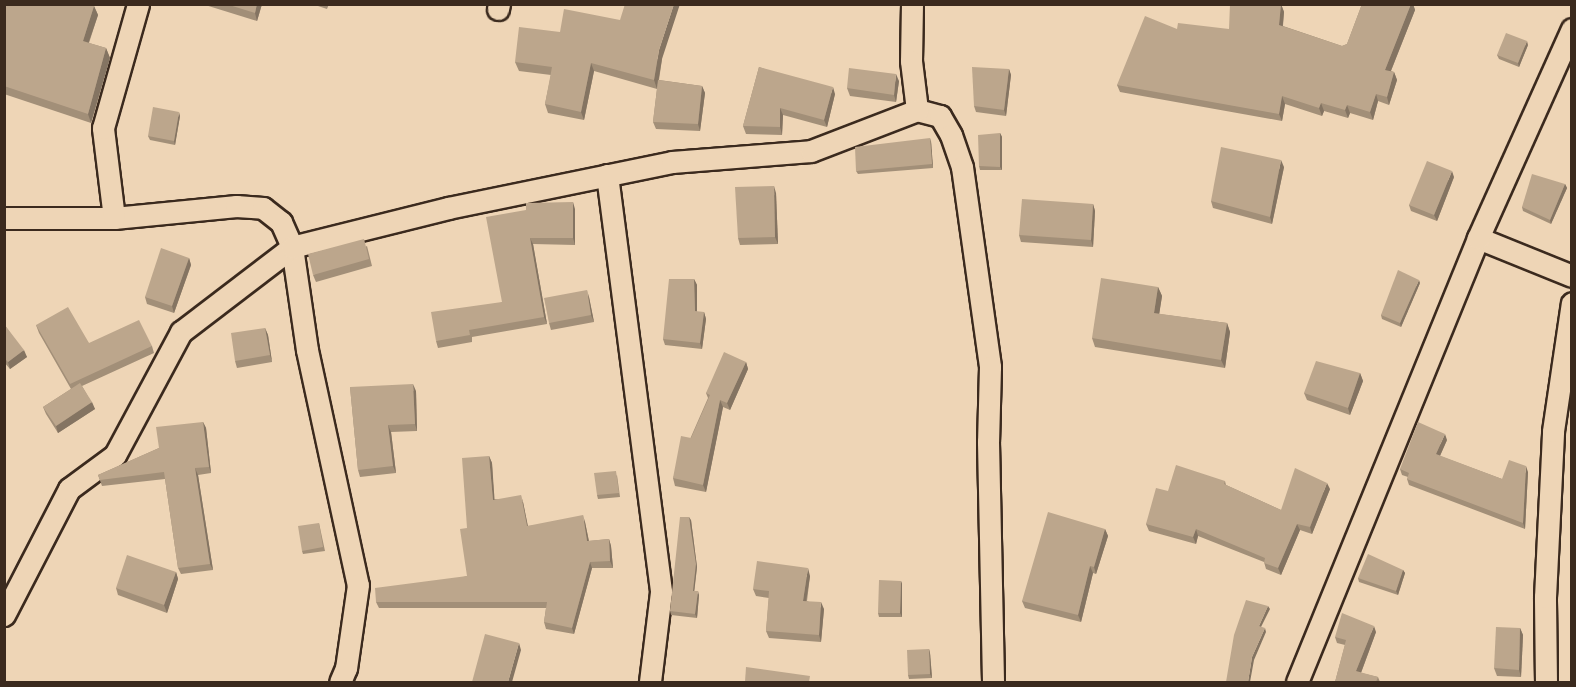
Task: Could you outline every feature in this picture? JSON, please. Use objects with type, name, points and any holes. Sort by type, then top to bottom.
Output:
[{"type":"street","points":[[114,218],[103,128],[138,4]]},
{"type":"street","points":[[912,4],[910,61],[917,110]]},
{"type":"street","points":[[1297,682],[1478,238],[1572,28]]},
{"type":"street","points":[[4,615],[69,489],[115,455],[181,332],[292,247],[448,208],[672,162],[811,151],[917,110],[940,116],[951,135],[962,167],[990,367],[988,442],[993,682]]},
{"type":"street","points":[[608,175],[661,592],[650,682]]},
{"type":"street","points":[[4,218],[114,218],[236,206],[263,208],[281,222],[292,247],[307,350],[358,585],[346,668],[340,682]]},
{"type":"street","points":[[1478,238],[1572,276]]},
{"type":"street","points":[[1546,682],[1545,597],[1553,431],[1572,303]]},
{"type":"building","points":[[4,4],[91,4],[94,6],[83,41],[106,48],[88,114],[4,86]]},
{"type":"building","points":[[226,4],[257,4],[255,13]]},
{"type":"building","points":[[625,4],[674,4],[659,50],[654,80],[591,63],[581,112],[545,104],[552,67],[515,62],[519,27],[560,32],[564,9],[620,20]]},
{"type":"building","points":[[1230,4],[1281,4],[1279,25],[1342,46],[1347,44],[1362,4],[1411,4],[1385,70],[1394,72],[1387,97],[1376,94],[1370,112],[1347,105],[1345,110],[1321,103],[1319,108],[1282,96],[1279,114],[1117,85],[1145,16],[1177,29],[1178,23],[1229,29]]},
{"type":"building","points":[[1506,33],[1527,41],[1518,63],[1497,55]]},
{"type":"building","points":[[759,67],[833,87],[824,120],[780,108],[780,127],[743,126]]},
{"type":"building","points":[[972,67],[1009,69],[1004,110],[974,106]]},
{"type":"building","points":[[849,68],[896,74],[894,95],[847,88]]},
{"type":"building","points":[[658,80],[702,86],[698,124],[653,122]]},
{"type":"building","points":[[153,107],[179,112],[174,141],[148,136]]},
{"type":"building","points":[[1000,133],[1000,167],[979,166],[978,135]]},
{"type":"building","points":[[930,138],[932,164],[856,171],[855,147]]},
{"type":"building","points":[[1221,147],[1281,160],[1270,217],[1211,201]]},
{"type":"building","points":[[1427,161],[1452,171],[1434,215],[1409,205]]},
{"type":"building","points":[[1532,174],[1565,184],[1550,220],[1522,207]]},
{"type":"building","points":[[774,186],[775,237],[738,238],[735,187]]},
{"type":"building","points":[[1022,199],[1093,204],[1091,240],[1019,235]]},
{"type":"building","points":[[573,202],[573,238],[530,238],[544,317],[469,330],[470,335],[436,341],[431,312],[502,302],[486,217],[526,210],[526,203]]},
{"type":"building","points":[[364,239],[369,259],[313,275],[308,254]]},
{"type":"building","points":[[161,248],[189,258],[172,306],[145,297]]},
{"type":"building","points":[[1398,270],[1419,280],[1400,323],[1381,315]]},
{"type":"building","points":[[1101,278],[1158,287],[1154,313],[1227,323],[1221,360],[1092,338]]},
{"type":"building","points":[[669,279],[694,279],[695,311],[704,312],[700,343],[663,339]]},
{"type":"building","points":[[587,290],[591,315],[549,323],[544,298]]},
{"type":"building","points":[[68,307],[89,343],[139,320],[152,346],[70,384],[36,325]]},
{"type":"building","points":[[4,324],[24,350],[8,362],[4,358]]},
{"type":"building","points":[[265,328],[270,355],[235,361],[231,333]]},
{"type":"building","points":[[724,352],[746,362],[727,403],[720,400],[703,485],[673,478],[681,436],[691,438],[710,395],[706,393]]},
{"type":"building","points":[[1316,361],[1360,373],[1348,408],[1304,393]]},
{"type":"building","points":[[80,383],[92,402],[56,426],[43,407]]},
{"type":"building","points":[[413,384],[415,424],[388,425],[393,466],[358,470],[350,387]]},
{"type":"building","points":[[203,422],[209,467],[195,468],[210,564],[178,568],[164,472],[100,480],[98,475],[159,448],[156,427]]},
{"type":"building","points":[[1418,422],[1445,434],[1436,454],[1502,479],[1509,460],[1526,466],[1523,523],[1407,479],[1409,473],[1400,469]]},
{"type":"building","points":[[489,456],[493,500],[521,495],[527,526],[583,515],[587,541],[609,539],[610,561],[590,562],[572,628],[544,622],[547,602],[376,602],[375,588],[467,576],[460,529],[467,528],[462,458]]},
{"type":"building","points":[[1176,465],[1225,481],[1224,484],[1281,510],[1295,468],[1327,483],[1310,527],[1297,524],[1278,568],[1264,563],[1265,558],[1196,529],[1193,537],[1146,524],[1156,488],[1168,491]]},
{"type":"building","points":[[616,471],[619,493],[597,495],[594,473]]},
{"type":"building","points":[[1048,512],[1105,529],[1094,567],[1090,566],[1078,615],[1022,601]]},
{"type":"building","points":[[680,517],[689,517],[696,564],[693,591],[698,591],[695,614],[670,611]]},
{"type":"building","points":[[319,523],[323,547],[302,551],[298,526]]},
{"type":"building","points":[[1368,554],[1403,570],[1396,591],[1358,578]]},
{"type":"building","points":[[127,555],[176,572],[164,605],[116,588]]},
{"type":"building","points":[[757,561],[808,568],[803,601],[821,602],[819,635],[766,631],[769,591],[753,589]]},
{"type":"building","points":[[879,580],[901,581],[900,613],[878,613]]},
{"type":"building","points":[[1246,600],[1268,606],[1259,626],[1265,628],[1252,657],[1248,682],[1226,682],[1234,635]]},
{"type":"building","points":[[1342,613],[1374,626],[1356,671],[1378,677],[1376,682],[1335,682],[1346,640],[1335,637]]},
{"type":"building","points":[[1496,627],[1520,628],[1519,670],[1494,668]]},
{"type":"building","points":[[485,634],[519,643],[508,682],[472,682]]},
{"type":"building","points":[[929,649],[930,674],[908,675],[907,650]]},
{"type":"building","points":[[746,667],[810,676],[809,682],[745,682]]}]
